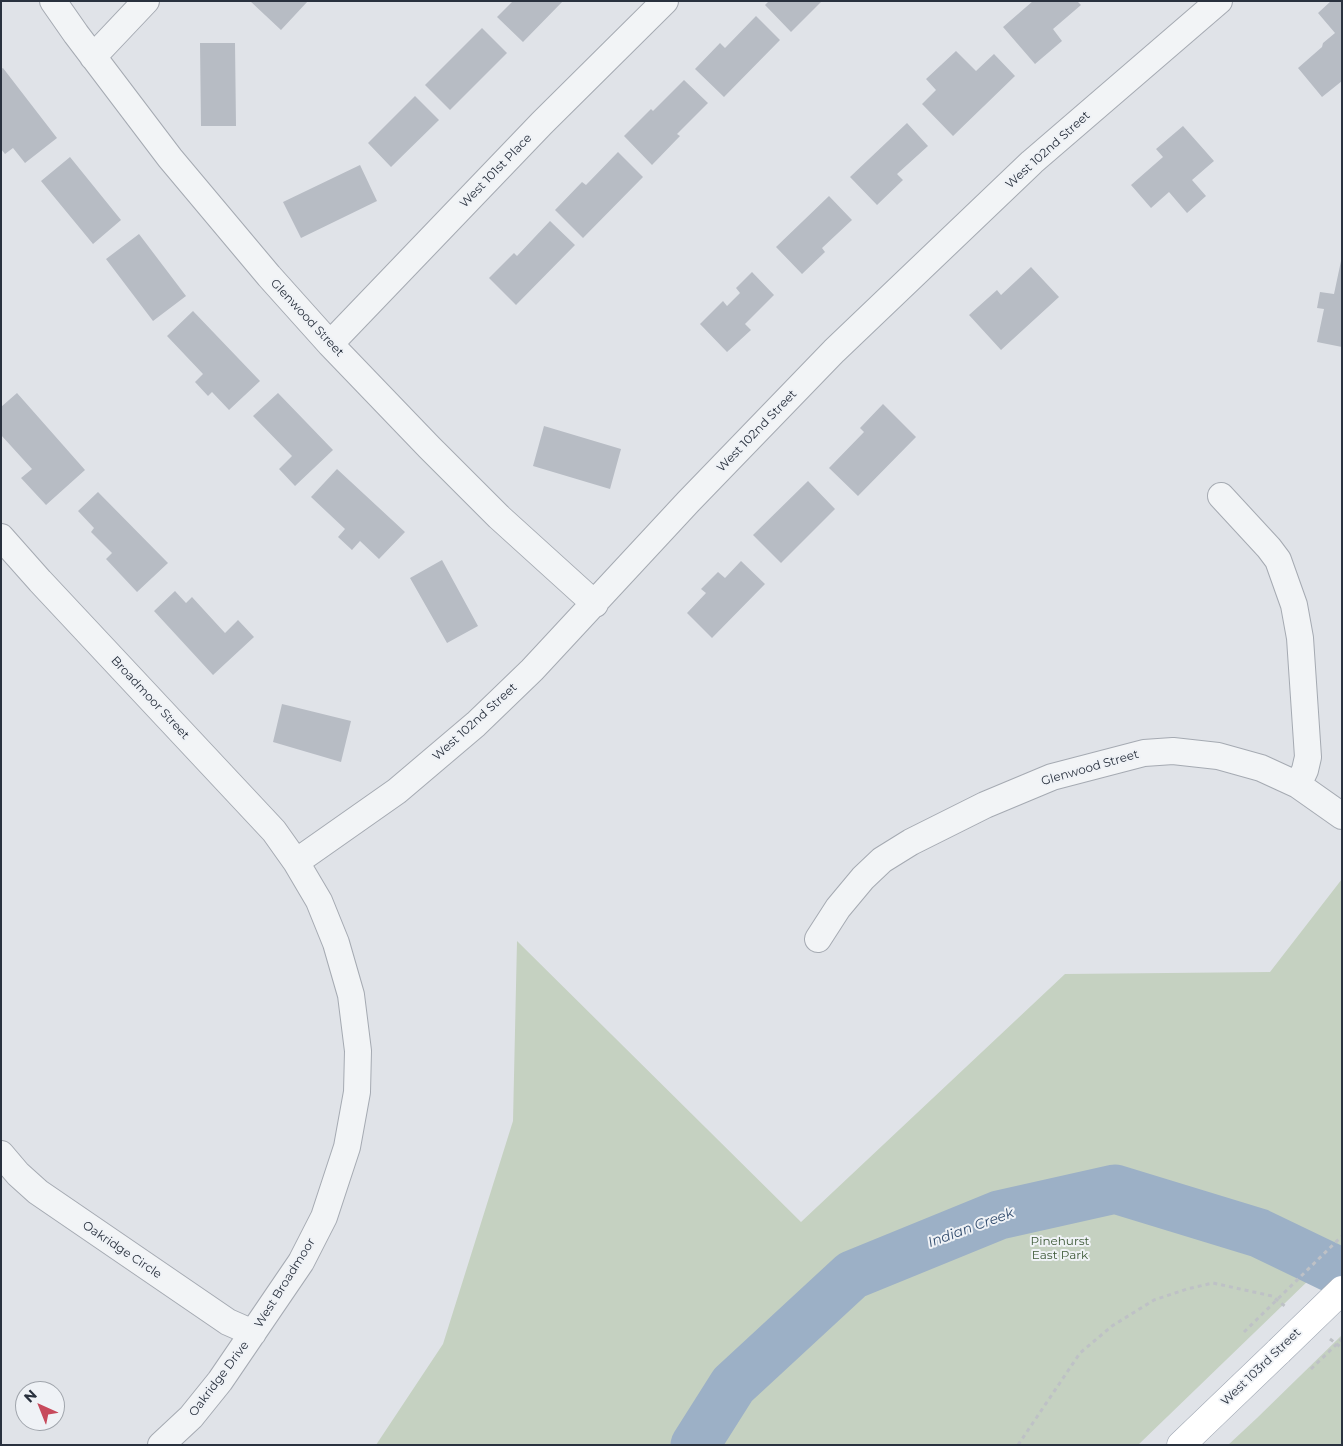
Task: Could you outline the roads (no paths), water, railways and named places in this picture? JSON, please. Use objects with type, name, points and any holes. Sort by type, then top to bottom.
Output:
[{"type":"main road","name":"West 103rd Street","points":[[1193,1441],[1279,1351],[1342,1290]]},
{"type":"street","name":"Glenwood Street","points":[[53,1],[170,158],[269,276],[330,344],[499,517],[595,604]]},
{"type":"street","points":[[93,57],[146,1]]},
{"type":"street","name":"West 101st Place","points":[[330,344],[542,123],[665,1]]},
{"type":"street","name":"West 102nd Street","points":[[296,862],[397,791],[476,724],[532,670],[688,502],[834,351],[1032,162],[1219,1]]},
{"type":"street","points":[[1221,496],[1278,560],[1294,605],[1300,638],[1308,757],[1306,770],[1298,785]]},
{"type":"street","name":"Broadmoor Street","points":[[1,536],[40,581],[274,831],[296,862]]},
{"type":"street","name":"Glenwood Street","points":[[818,939],[838,908],[863,878],[882,860],[911,842],[984,805],[1052,777],[1144,753],[1173,751],[1218,756],[1262,768],[1298,785],[1342,816]]},
{"type":"street","name":"West Broadmoor","points":[[253,1333],[300,1262],[324,1218],[347,1147],[357,1092],[358,1051],[351,994],[336,943],[319,900],[296,862]]},
{"type":"street","name":"Oakridge Circle","points":[[1,1154],[18,1174],[38,1192],[228,1322],[253,1333]]},
{"type":"street","name":"Oakridge Drive","points":[[161,1445],[196,1410],[220,1381],[253,1333]]},
{"type":"waterway","name":"Indian Creek","points":[[695,1445],[733,1385],[852,1275],[999,1215],[1115,1189],[1259,1233],[1342,1273]]},
{"type":"park label","name":"Pinehurst East Park","points":[[1060,1248]]}]
